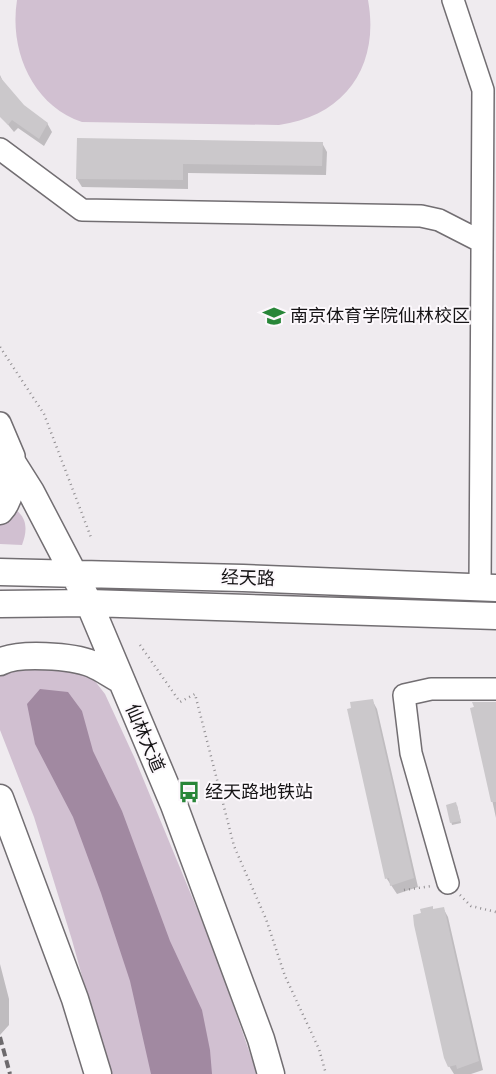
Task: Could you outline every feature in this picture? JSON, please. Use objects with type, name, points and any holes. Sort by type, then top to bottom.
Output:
[{"type":"main road","name":"仙林大道","points":[[6,452],[31,492],[89,603],[177,815],[262,1039],[271,1074]]},
{"type":"main road","points":[[0,511],[7,503],[11,485],[6,452]]},
{"type":"main road","name":"经天路","points":[[0,572],[74,572],[488,588]]},
{"type":"main road","name":"经天路","points":[[0,604],[89,603],[496,616]]},
{"type":"main road","points":[[0,662],[19,657],[63,658],[91,663],[119,679]]},
{"type":"main road","points":[[0,798],[75,999],[98,1074]]},
{"type":"street","points":[[453,0],[484,90],[482,242],[488,588]]},
{"type":"street","points":[[0,149],[82,210],[421,216],[439,220],[482,242]]},
{"type":"street","points":[[0,424],[31,492]]},
{"type":"street","points":[[448,883],[411,753],[404,695],[431,689],[496,689]]},
{"type":"path","points":[[0,347],[44,414],[92,540]]},
{"type":"path","points":[[140,645],[180,702],[196,694],[234,846],[266,918],[284,976],[319,1050],[326,1074]]},
{"type":"shaded area","points":[[17,0],[368,0],[369,46],[363,66],[353,84],[340,99],[323,111],[303,120],[279,125],[82,122],[65,114],[50,103],[37,89],[28,73],[21,56],[17,38],[15,19]]},
{"type":"shaded area","points":[[16,510],[23,517],[25,526],[22,545],[0,544],[0,522]]},
{"type":"shaded area","points":[[42,665],[91,676],[105,694],[135,759],[214,950],[257,1074],[109,1074],[72,940],[34,817],[0,730],[0,672]]},
{"type":"shaded area","points":[[40,689],[68,692],[82,711],[93,751],[122,811],[170,941],[202,1010],[210,1050],[212,1074],[151,1074],[130,981],[101,893],[73,817],[35,744],[27,704]]},
{"type":"building","points":[[0,77],[24,105],[48,123],[39,139],[12,120],[8,125],[0,117]]},
{"type":"building","points":[[77,138],[323,142],[322,166],[183,164],[183,180],[76,179]]},
{"type":"building","points":[[373,699],[414,878],[390,886],[389,878],[385,879],[347,709],[351,708],[350,702]]},
{"type":"building","points":[[472,702],[496,702],[496,802],[491,802],[470,708],[474,707]]},
{"type":"building","points":[[456,802],[461,821],[450,823],[446,805]]},
{"type":"building","points":[[433,906],[433,909],[444,907],[479,1061],[457,1069],[456,1065],[448,1067],[444,1058],[414,925],[413,915],[421,913],[420,909]]},
{"type":"railway","points":[[0,1037],[10,1074]]},
{"type":"place","name":"南京体育学院仙林校区","points":[[274,316]]},
{"type":"place","name":"经天路地铁站","points":[[189,792]]}]
